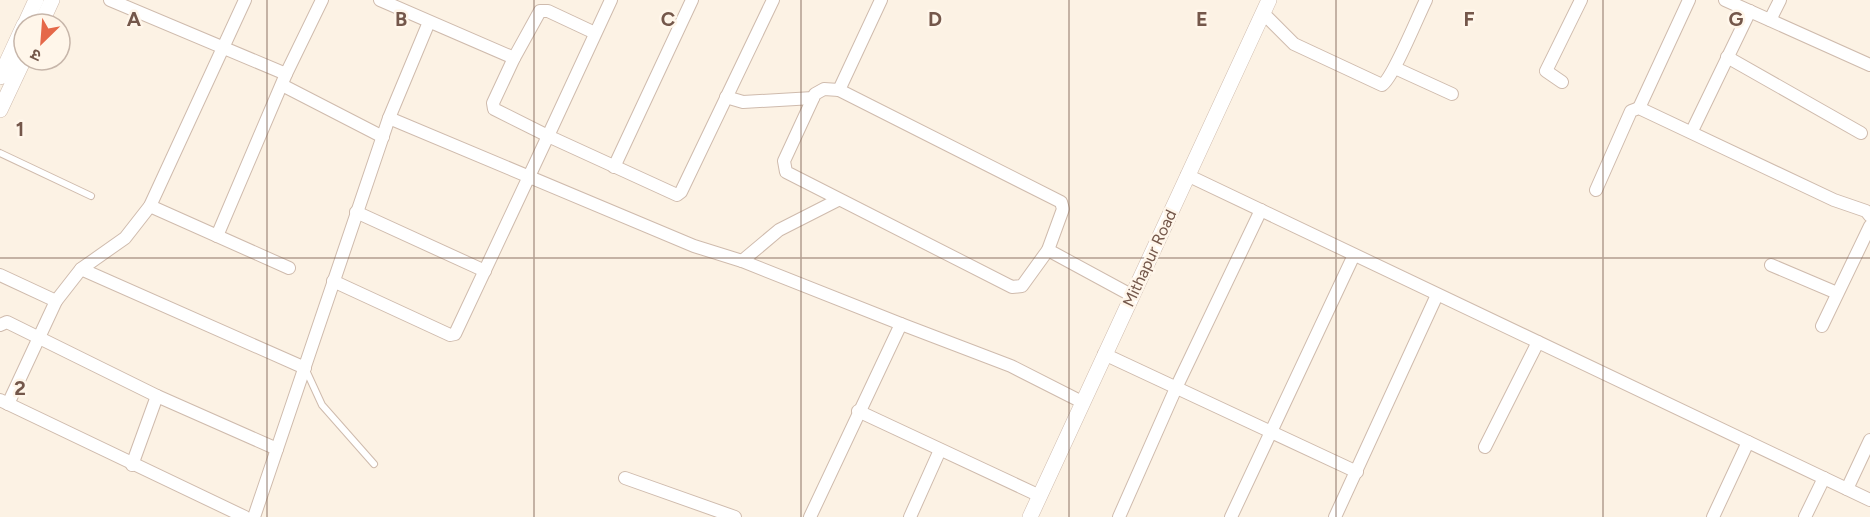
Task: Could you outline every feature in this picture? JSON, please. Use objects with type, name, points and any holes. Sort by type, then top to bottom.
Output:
[{"type":"street","points":[[110,0],[224,48],[284,79],[383,137]]},
{"type":"street","points":[[245,0],[150,206],[125,238],[81,268],[56,302],[4,402],[245,517]]},
{"type":"street","points":[[217,236],[284,79],[322,0]]},
{"type":"street","points":[[380,0],[514,58]]},
{"type":"street","points":[[333,281],[450,335],[458,331],[611,0]]},
{"type":"street","points":[[614,167],[692,0]]},
{"type":"street","points":[[595,33],[548,12],[540,11],[514,58],[493,103],[494,109],[614,167],[679,195],[773,0]]},
{"type":"street","points":[[839,90],[881,0]]},
{"type":"street","points":[[1267,7],[1294,44],[1378,84],[1386,82],[1395,68],[1426,0]]},
{"type":"street","points":[[1562,82],[1546,71],[1581,0]]},
{"type":"street","points":[[1639,108],[1689,0]]},
{"type":"street","points":[[1725,0],[1870,65]]},
{"type":"street","points":[[1770,20],[1780,0]]},
{"type":"street","name":"Mithapur Road","points":[[1034,516],[1040,496],[1082,402],[1267,7]]},
{"type":"street","points":[[1692,131],[1750,11]]},
{"type":"street","points":[[254,517],[389,118],[429,22]]},
{"type":"street","points":[[0,76],[12,50]]},
{"type":"street","points":[[1727,57],[1861,133]]},
{"type":"street","points":[[1395,68],[1452,94]]},
{"type":"street","points":[[0,110],[18,72]]},
{"type":"street","points":[[819,90],[839,90],[1060,202],[1063,209],[1047,250],[1027,281],[1018,288],[795,178],[783,167],[813,98],[819,90]]},
{"type":"street","points":[[726,97],[743,102],[813,98]]},
{"type":"street","points":[[1596,190],[1631,111],[1639,108],[1692,131],[1834,200],[1866,212],[1870,216]]},
{"type":"street","points":[[389,118],[530,175],[693,246],[742,261],[1011,366],[1082,402]]},
{"type":"street","points":[[1187,175],[1870,500]]},
{"type":"street","points":[[742,261],[779,230],[838,200]]},
{"type":"street","points":[[150,206],[289,268]]},
{"type":"street","points":[[1119,517],[1176,388],[1261,210]]},
{"type":"street","points":[[356,212],[485,271]]},
{"type":"street","points":[[1822,326],[1870,226]]},
{"type":"street","points":[[1047,250],[1131,295]]},
{"type":"street","points":[[1231,517],[1354,255]]},
{"type":"street","points":[[1771,265],[1837,293]]},
{"type":"street","points":[[81,268],[305,368]]},
{"type":"street","points":[[0,275],[56,302]]},
{"type":"street","points":[[1335,517],[1437,294]]},
{"type":"street","points":[[0,325],[7,322],[157,396],[277,449]]},
{"type":"street","points":[[810,517],[901,324]]},
{"type":"street","points":[[1485,447],[1538,342]]},
{"type":"street","points":[[1104,354],[1356,472]]},
{"type":"street","points":[[132,465],[157,396]]},
{"type":"street","points":[[858,411],[1040,496]]},
{"type":"street","points":[[1847,489],[1870,440]]},
{"type":"street","points":[[1713,517],[1748,442]]},
{"type":"street","points":[[910,517],[939,450]]},
{"type":"street","points":[[625,478],[735,517]]},
{"type":"street","points":[[1805,517],[1824,478]]},
{"type":"lane","points":[[0,153],[91,196]]},
{"type":"lane","points":[[305,368],[322,405],[374,464]]}]
